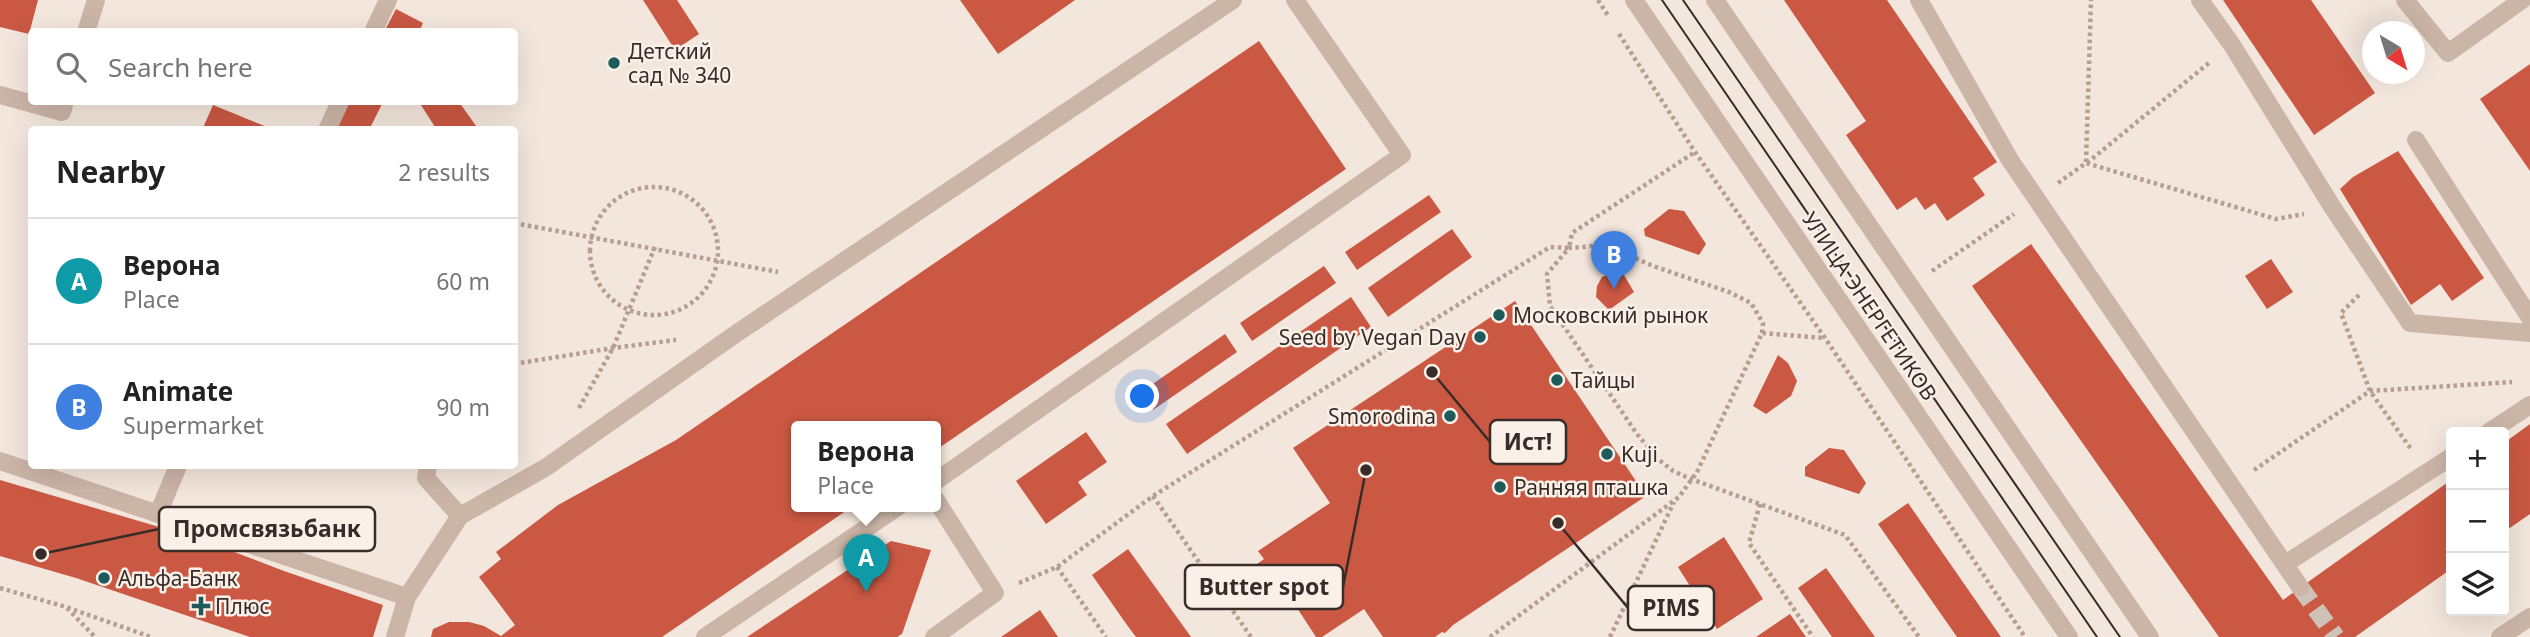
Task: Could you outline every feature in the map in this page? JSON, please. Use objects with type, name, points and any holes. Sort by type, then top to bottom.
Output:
[{"type":"street","points":[[87,28],[96,0]]},
{"type":"street","points":[[375,28],[388,0]]},
{"type":"street","points":[[395,637],[407,597],[460,516],[545,468],[816,281],[1233,0]]},
{"type":"street","points":[[941,478],[1402,155],[1295,0]]},
{"type":"street","name":"УЛИЦА ЭНЕРГЕТИКОВ","points":[[1634,0],[2069,637]]},
{"type":"street","points":[[1715,0],[2150,637]]},
{"type":"street","points":[[1919,0],[2010,160],[2300,587]]},
{"type":"street","points":[[2200,0],[2232,45],[2333,208],[2410,323],[2530,333]]},
{"type":"street","points":[[2405,0],[2448,53],[2522,0]]},
{"type":"street","points":[[0,95],[28,103]]},
{"type":"street","points":[[36,105],[62,112],[64,105]]},
{"type":"street","points":[[329,126],[339,105]]},
{"type":"street","points":[[2416,140],[2530,318]]},
{"type":"street","points":[[2497,427],[2530,405]]},
{"type":"street","points":[[2285,564],[2446,460]]},
{"type":"street","points":[[0,461],[407,597]]},
{"type":"street","points":[[158,514],[177,469]]},
{"type":"street","points":[[428,469],[426,478],[460,516]]},
{"type":"street","points":[[934,637],[996,593],[941,508]]},
{"type":"street","points":[[705,637],[890,512]]},
{"type":"street","points":[[2500,637],[2530,617]]},
{"type":"path","points":[[1598,0],[1695,152],[1825,338],[2025,637]]},
{"type":"path","points":[[2086,163],[2091,0]]},
{"type":"path","points":[[1911,286],[2086,163],[2232,45]]},
{"type":"path","points":[[1695,152],[1572,233],[1569,248],[1547,274],[1550,306],[1637,434],[1658,458],[1674,471],[1691,479],[1845,535],[1919,637]]},
{"type":"path","points":[[2086,163],[2276,219],[2333,208]]},
{"type":"path","points":[[640,188],[674,190],[691,198],[704,210],[713,225],[718,242],[718,260],[714,276],[706,291],[693,303],[678,311],[653,316],[628,311],[613,302],[601,288],[593,271],[591,236],[608,205],[623,195],[640,188]]},
{"type":"path","points":[[518,224],[655,247],[816,281]]},
{"type":"path","points":[[996,593],[1057,567],[1153,496],[1550,247],[1606,245],[1729,292],[1751,303],[1763,323],[1762,333],[1691,479],[1675,500],[1610,637]]},
{"type":"path","points":[[572,420],[613,348],[655,247]]},
{"type":"path","points":[[2379,275],[2341,313],[2371,391],[2427,473]]},
{"type":"path","points":[[1762,333],[1825,338]]},
{"type":"path","points":[[518,362],[682,340]]},
{"type":"path","points":[[2231,486],[2371,391],[2517,381]]},
{"type":"path","points":[[1153,496],[1251,637]]},
{"type":"path","points":[[1490,637],[1675,500]]},
{"type":"path","points":[[1760,504],[1749,543],[1813,637]]},
{"type":"path","points":[[1057,567],[1106,637]]},
{"type":"path","points":[[0,588],[66,607],[151,637]]},
{"type":"path","points":[[66,607],[95,637]]},
{"type":"building","points":[[0,0],[38,0],[28,34],[0,27]]},
{"type":"building","points":[[643,0],[677,0],[699,34],[675,50]]},
{"type":"building","points":[[960,0],[1075,0],[998,54]]},
{"type":"building","points":[[1784,0],[1887,0],[1997,162],[1973,178],[1985,195],[1947,221],[1935,203],[1925,210],[1916,197],[1897,210],[1846,135],[1866,121]]},
{"type":"building","points":[[2223,0],[2311,0],[2362,74],[2362,84],[2369,84],[2375,93],[2314,135]]},
{"type":"building","points":[[396,9],[423,23],[421,28],[386,28]]},
{"type":"building","points":[[1259,41],[1346,169],[941,447],[941,421],[791,421],[791,512],[844,512],[662,637],[431,637],[433,629],[449,622],[469,622],[484,626],[501,636],[515,625],[479,577],[501,559],[496,552],[558,505],[676,440]]},
{"type":"building","points":[[2530,64],[2530,171],[2480,99]]},
{"type":"building","points":[[213,105],[265,126],[204,126]]},
{"type":"building","points":[[346,105],[382,105],[371,126],[336,126]]},
{"type":"building","points":[[421,105],[461,105],[476,126],[434,126]]},
{"type":"building","points":[[2398,151],[2484,278],[2452,301],[2440,284],[2411,305],[2340,189],[2353,177]]},
{"type":"building","points":[[1429,195],[1441,212],[1357,270],[1345,252]]},
{"type":"building","points":[[1669,209],[1684,211],[1706,244],[1699,255],[1645,236],[1644,229]]},
{"type":"building","points":[[1452,229],[1472,257],[1388,317],[1368,288]]},
{"type":"building","points":[[2031,244],[2283,600],[2446,484],[2446,573],[2355,637],[2219,637],[1972,286]]},
{"type":"building","points":[[2271,259],[2293,292],[2267,309],[2245,276]]},
{"type":"building","points":[[1324,266],[1336,283],[1252,341],[1240,323]]},
{"type":"building","points":[[1613,273],[1624,275],[1634,292],[1609,310],[1596,297],[1597,286],[1602,277]]},
{"type":"building","points":[[1351,297],[1371,327],[1187,454],[1166,424]]},
{"type":"building","points":[[1515,301],[1646,496],[1453,625],[1445,633],[1435,637],[1383,637],[1364,609],[1322,637],[1316,637],[1286,591],[1279,596],[1257,564],[1264,559],[1258,551],[1330,503],[1293,448]]},
{"type":"building","points":[[1225,334],[1237,352],[1153,410],[1141,392]]},
{"type":"building","points":[[1778,355],[1788,363],[1797,381],[1791,396],[1766,414],[1753,406]]},
{"type":"building","points":[[2530,424],[2530,514],[2509,529],[2509,490],[2509,439]]},
{"type":"building","points":[[1086,432],[1107,462],[1078,482],[1087,495],[1046,524],[1016,481]]},
{"type":"building","points":[[1829,448],[1844,450],[1866,483],[1859,494],[1805,476],[1805,467]]},
{"type":"building","points":[[0,480],[200,539],[383,605],[373,637],[250,637],[76,578],[0,556]]},
{"type":"building","points":[[1908,503],[2001,637],[1957,637],[1878,524]]},
{"type":"building","points":[[1724,537],[1763,599],[1717,629],[1678,567]]},
{"type":"building","points":[[891,541],[931,550],[902,634],[897,637],[747,637]]},
{"type":"building","points":[[1128,549],[1191,637],[1136,637],[1127,625],[1092,575]]},
{"type":"building","points":[[1826,568],[1875,637],[1832,637],[1798,588]]},
{"type":"building","points":[[1040,610],[1058,637],[1001,637]]},
{"type":"building","points":[[1790,614],[1806,637],[1756,637]]},
{"type":"tunnel","points":[[2300,587],[2336,637]]},
{"type":"tram line","points":[[1662,0],[2097,637]]},
{"type":"tram line","points":[[1683,0],[2120,637]]},
{"type":"place","name":"Детский сад № 340","points":[[614,63]]},
{"type":"place","name":"Animate","points":[[1614,289]]},
{"type":"place","name":"Московский рынок","points":[[1499,315]]},
{"type":"place","name":"Seed by Vegan Day","points":[[1480,337]]},
{"type":"place","name":"Ист!","points":[[1432,372]]},
{"type":"place","name":"Тайцы","points":[[1557,380]]},
{"type":"place","name":"Smorodina","points":[[1450,416]]},
{"type":"place","name":"Kuji","points":[[1607,454]]},
{"type":"place","name":"Butter spot","points":[[1366,470]]},
{"type":"place","name":"Ранняя пташка","points":[[1500,487]]},
{"type":"place","name":"PIMS","points":[[1558,523]]},
{"type":"place","name":"Промсвязьбанк","points":[[41,554]]},
{"type":"place","name":"Альфа-Банк","points":[[104,578]]},
{"type":"place","name":"Верона","points":[[866,592]]},
{"type":"place","name":"Плюс","points":[[201,606]]}]
